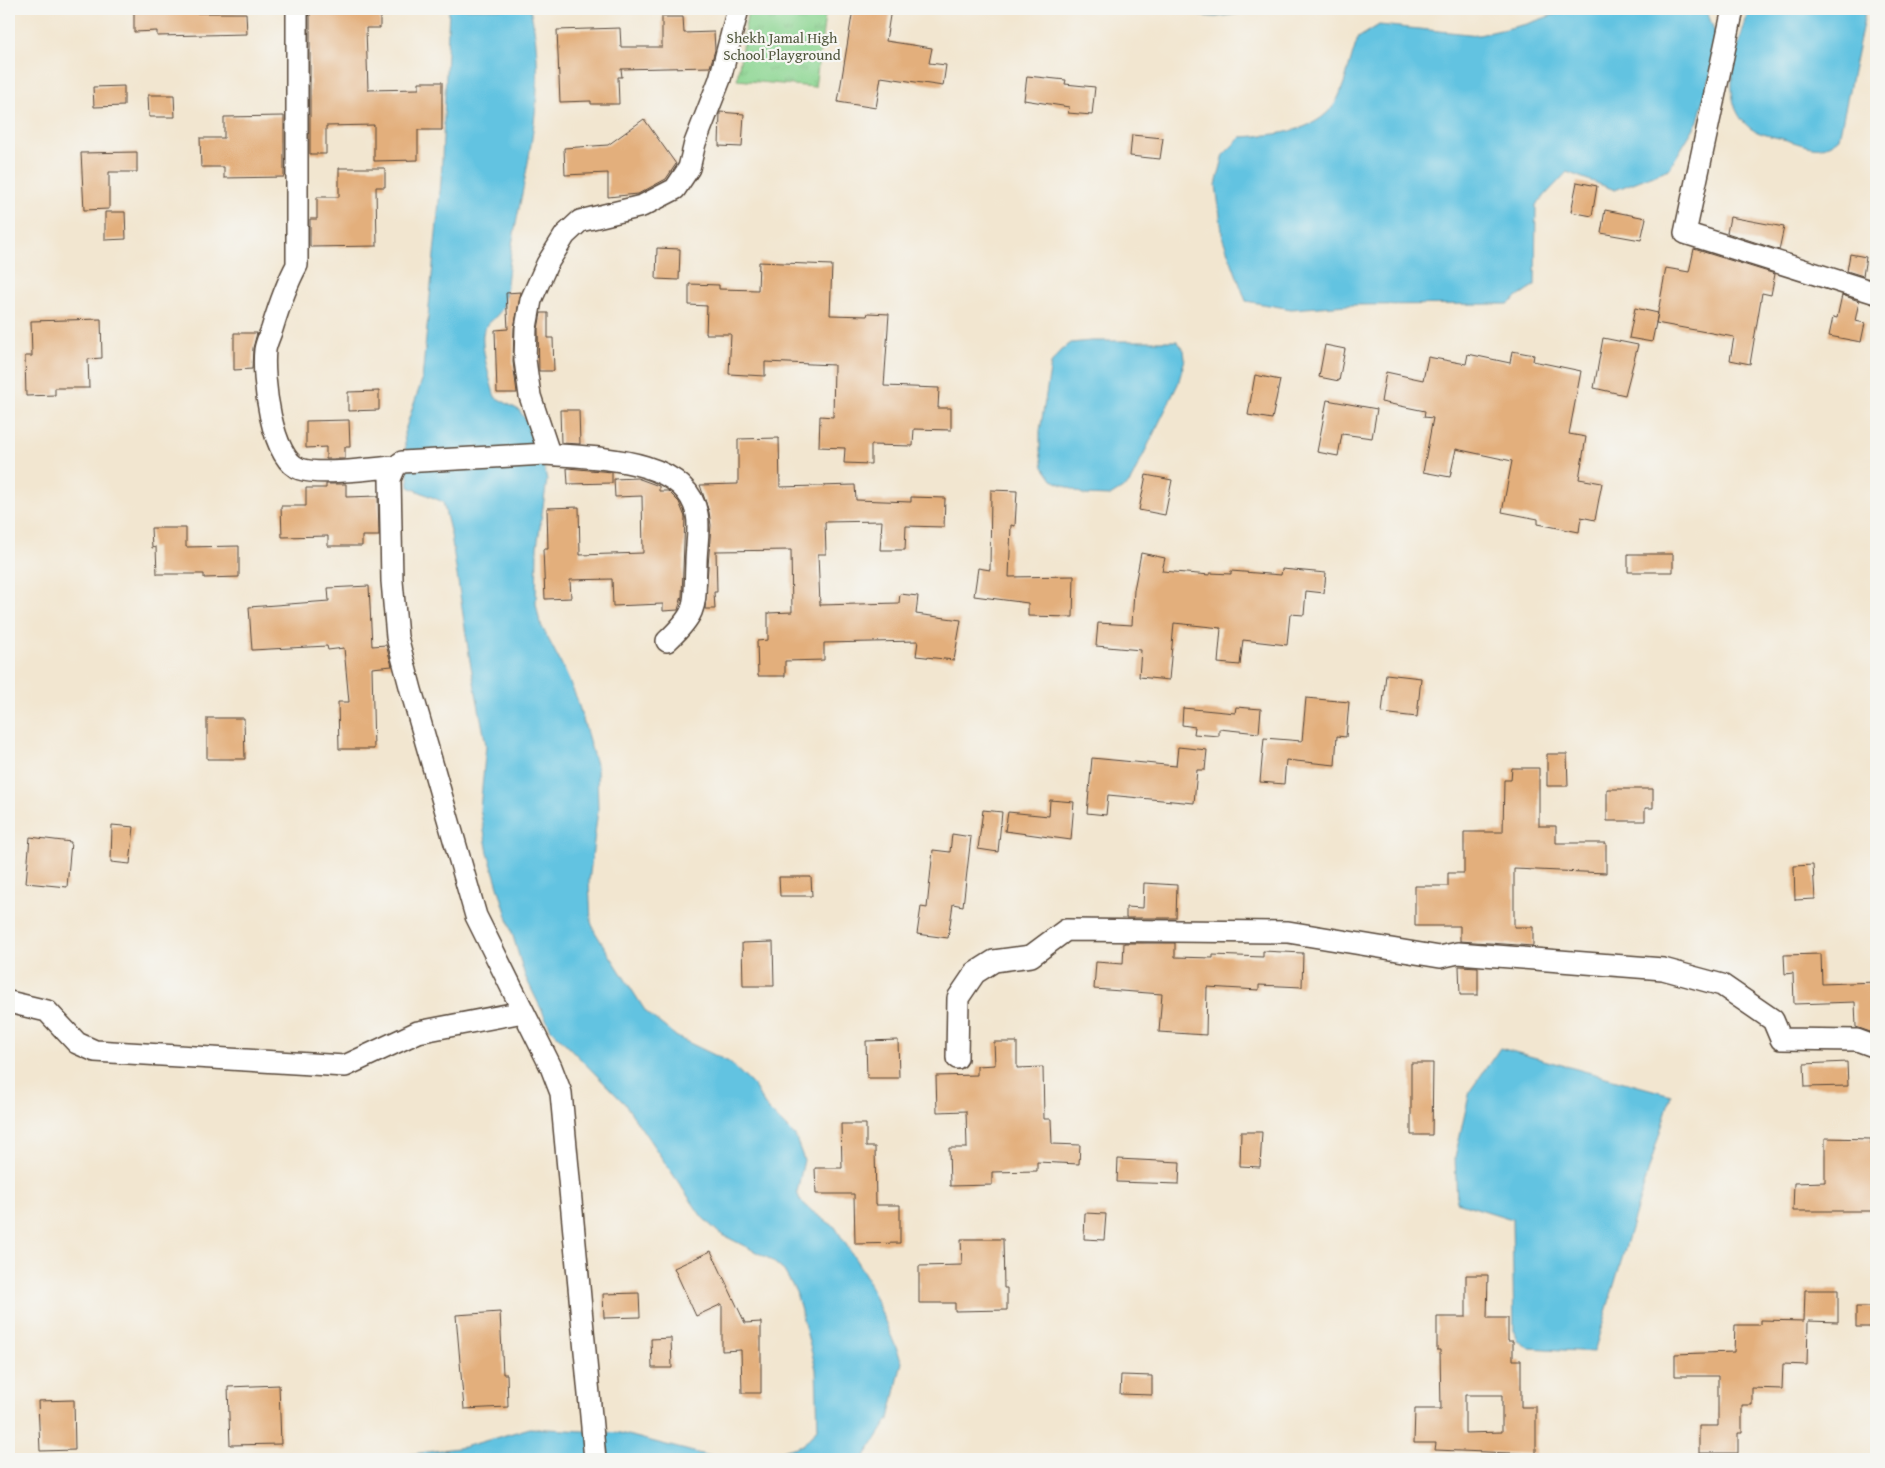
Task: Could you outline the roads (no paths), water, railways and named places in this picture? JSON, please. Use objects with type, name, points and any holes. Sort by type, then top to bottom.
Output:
[{"type":"street","points":[[297,9],[297,265],[286,286],[265,350],[268,409],[280,449],[294,466],[308,471],[544,454],[596,458],[653,468],[684,486],[697,515],[695,595],[692,613],[684,624],[667,640]]},
{"type":"street","points":[[544,454],[548,450],[530,396],[525,360],[526,328],[531,300],[547,264],[565,236],[580,221],[642,206],[675,188],[689,168],[696,142],[720,79],[738,9]]},
{"type":"street","points":[[1733,9],[1685,233],[1876,293]]},
{"type":"street","points":[[399,464],[390,479],[390,534],[397,637],[476,916],[551,1067],[561,1093],[595,1459]]},
{"type":"street","points":[[957,1058],[958,998],[975,973],[994,961],[1031,956],[1066,930],[1288,932],[1440,957],[1458,953],[1663,969],[1722,986],[1773,1020],[1781,1039],[1857,1040],[1876,1047]]},
{"type":"street","points":[[9,1002],[47,1011],[77,1043],[95,1051],[345,1066],[418,1032],[523,1012]]},
{"type":"water","points":[[449,9],[530,9],[535,37],[537,95],[530,153],[512,247],[504,303],[501,311],[484,330],[483,344],[495,397],[519,410],[537,436],[547,480],[537,547],[536,604],[540,623],[577,699],[597,768],[598,810],[589,881],[591,922],[595,932],[646,1012],[677,1037],[729,1062],[754,1086],[766,1107],[795,1136],[804,1160],[797,1192],[800,1200],[813,1212],[835,1227],[866,1276],[902,1362],[889,1419],[863,1459],[376,1459],[464,1447],[530,1428],[620,1433],[709,1456],[760,1458],[803,1445],[818,1428],[816,1369],[796,1292],[784,1271],[770,1259],[719,1233],[702,1217],[625,1104],[551,1029],[525,976],[488,853],[480,809],[486,745],[470,661],[451,535],[443,502],[409,487],[404,433],[422,380],[441,181]]},
{"type":"water","points":[[1196,9],[1241,9],[1238,14],[1216,17],[1200,16]]},
{"type":"water","points":[[1570,9],[1706,9],[1719,43],[1698,121],[1669,169],[1615,190],[1567,172],[1536,205],[1535,285],[1508,304],[1348,305],[1291,309],[1246,301],[1223,239],[1216,185],[1224,154],[1241,137],[1283,133],[1310,124],[1322,117],[1332,108],[1339,96],[1358,38],[1379,25],[1479,35],[1527,24]]},
{"type":"water","points":[[1749,9],[1866,9],[1839,138],[1833,143],[1827,146],[1816,147],[1763,134],[1750,128],[1740,116],[1734,103],[1733,71]]},
{"type":"water","points":[[1091,341],[1177,341],[1184,350],[1185,359],[1178,384],[1129,484],[1110,496],[1085,495],[1052,480],[1043,467],[1040,451],[1040,431],[1051,364],[1060,351],[1071,343]]},
{"type":"water","points":[[1500,1048],[1671,1095],[1594,1352],[1529,1348],[1517,1340],[1514,1332],[1512,1219],[1457,1202],[1455,1157],[1470,1091]]},
{"type":"park label","name":"Shekh Jamal High School Playground","points":[[782,46]]}]
